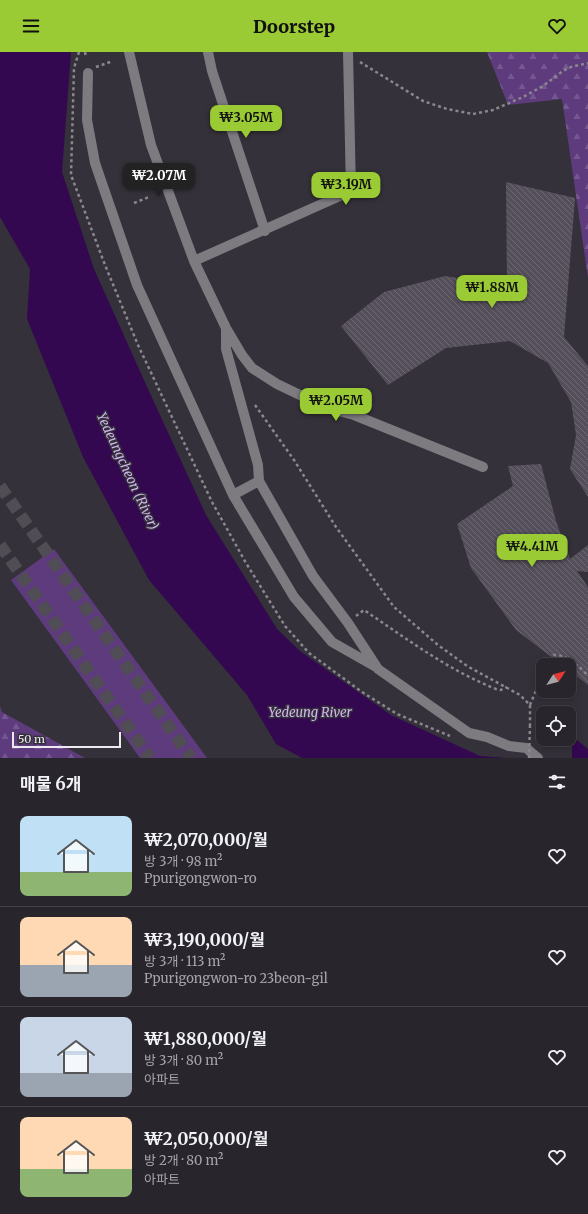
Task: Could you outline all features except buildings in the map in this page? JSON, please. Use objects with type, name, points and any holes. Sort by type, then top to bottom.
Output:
[{"type":"street","points":[[130,52],[151,145],[194,262],[226,328],[242,355],[252,368],[277,384],[326,408],[354,415],[483,467]]},
{"type":"street","points":[[208,52],[212,71],[265,231]]},
{"type":"street","points":[[194,262],[351,191],[348,53]]},
{"type":"street","points":[[92,70],[87,120],[95,162],[137,285],[233,495],[294,597],[332,642],[378,669],[469,733],[487,736],[509,746],[526,748],[538,758]]},
{"type":"street","points":[[226,328],[226,349],[258,465],[259,481],[313,576],[348,623],[378,669]]},
{"type":"street","points":[[233,495],[259,481]]},
{"type":"path","points":[[74,68],[79,52]]},
{"type":"path","points":[[85,52],[86,57]]},
{"type":"path","points":[[348,53],[423,100],[447,109],[472,114],[493,110],[517,100],[543,86],[563,71],[571,67],[588,63]]},
{"type":"path","points":[[92,70],[113,61]]},
{"type":"path","points":[[134,203],[149,197]]},
{"type":"path","points":[[251,399],[294,460],[336,527],[394,607],[438,645],[467,666],[520,694],[530,705]]},
{"type":"path","points":[[348,623],[364,610],[431,656],[458,672],[496,689],[501,690],[507,687]]},
{"type":"path","points":[[552,658],[554,655],[559,655],[566,658]]},
{"type":"path","points":[[576,665],[588,676]]},
{"type":"path","points":[[529,758],[530,705],[536,690]]},
{"type":"green space","points":[[487,52],[588,52],[588,278],[562,99],[508,105]]},
{"type":"green space","points":[[54,549],[207,758],[140,758],[11,580]]},
{"type":"green space","points":[[0,706],[2,712],[85,758],[0,758]]},
{"type":"water","name":"Yedeung River","points":[[0,52],[71,52],[62,172],[94,269],[206,515],[277,629],[300,651],[391,715],[480,756],[507,758],[302,758],[276,744],[247,695],[149,580],[83,457],[27,319],[30,269],[0,217]]},
{"type":"water","points":[[576,739],[588,749],[588,758],[572,758],[572,746],[576,746]]},
{"type":"tunnel","points":[[0,486],[191,758]]},
{"type":"tunnel","points":[[0,545],[150,758]]},
{"type":"water label","name":"Yedeungcheon (River)","points":[[128,471]]}]
